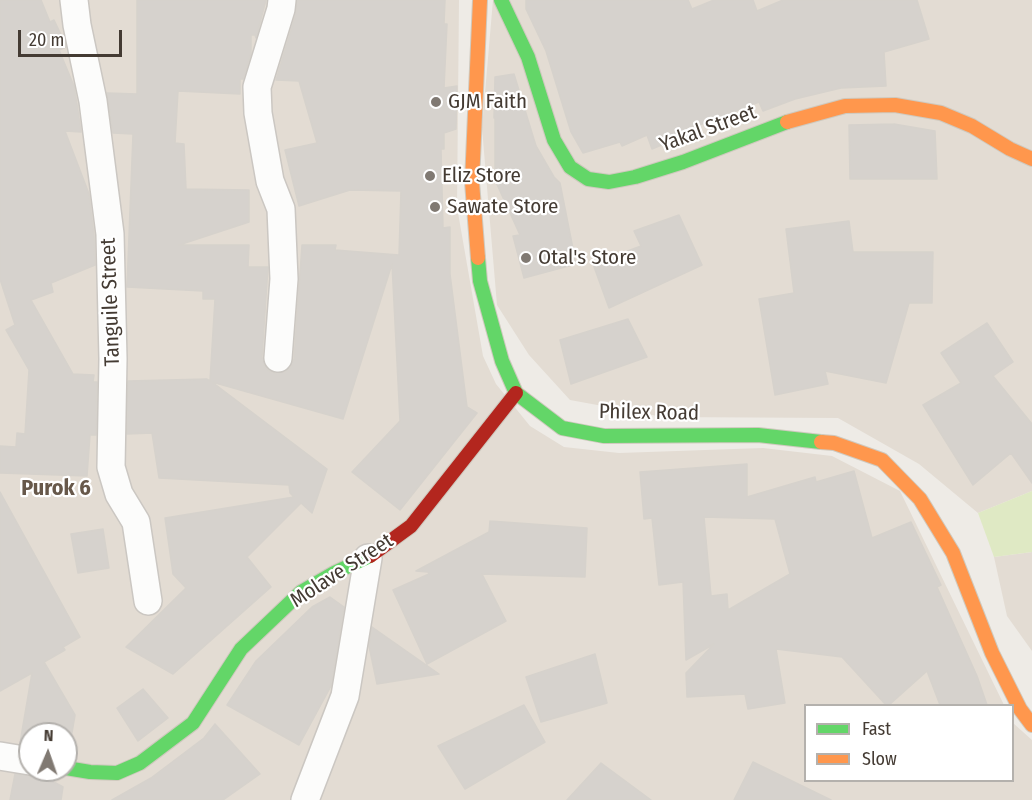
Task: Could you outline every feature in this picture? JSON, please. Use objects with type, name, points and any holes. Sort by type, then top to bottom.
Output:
[{"type":"street","name":"Tanguile Street","points":[[74,0],[93,101],[110,234],[113,359],[111,467],[119,494],[136,522],[148,601]]},
{"type":"street","points":[[278,358],[284,279],[281,209],[270,181],[258,113],[257,87],[282,0]]},
{"type":"street","name":"Philex Road","points":[[480,0],[472,182],[480,281],[502,361],[516,393],[562,428],[604,436],[758,435],[834,443],[882,460],[920,499],[953,553],[992,653],[1020,710],[1032,725]]},
{"type":"street","name":"Yakal Street","points":[[501,0],[528,57],[554,140],[570,167],[588,179],[609,182],[635,177],[683,162],[799,117],[845,106],[895,105],[941,113],[972,126],[1010,149],[1032,159]]},
{"type":"street","name":"Molave Street","points":[[78,770],[117,773],[140,763],[193,723],[241,649],[301,592],[334,573],[368,558],[411,526],[516,393]]},
{"type":"street","points":[[305,800],[345,696],[368,558]]},
{"type":"street","points":[[0,756],[18,759]]},
{"type":"shaded area","points":[[0,0],[459,0],[457,207],[483,356],[496,384],[530,426],[564,447],[619,453],[763,448],[832,456],[900,491],[1004,704],[804,704],[804,782],[1014,782],[1014,724],[1032,740],[1032,800],[0,800]]},
{"type":"shaded area","points":[[493,0],[1032,0],[1032,491],[978,513],[919,464],[838,418],[663,417],[570,400],[529,355],[497,305],[482,128]]},
{"type":"shaded area","points":[[1032,552],[1032,651],[1007,616],[994,557]]},
{"type":"green space","points":[[1032,491],[1032,552],[994,557],[978,513]]},
{"type":"building","points":[[0,0],[41,0],[50,22],[54,20],[65,43],[66,47],[59,50],[74,86],[81,132],[65,131],[89,194],[95,265],[51,283],[53,292],[31,300],[73,374],[94,375],[93,382],[97,382],[96,435],[90,435],[87,476],[0,473],[0,446],[16,447],[17,433],[25,434],[29,370],[6,330],[15,325],[0,279]]},
{"type":"building","points":[[137,0],[266,0],[256,38],[255,35],[251,35],[251,53],[243,79],[240,79],[240,94],[178,91],[175,143],[184,144],[186,189],[249,190],[249,222],[179,245],[249,245],[248,267],[268,267],[262,357],[269,371],[277,374],[291,367],[294,359],[302,245],[336,245],[335,250],[399,255],[401,191],[350,190],[299,206],[285,150],[317,143],[299,81],[276,80],[296,14],[297,0],[445,0],[444,24],[447,24],[444,88],[457,86],[456,129],[444,133],[444,149],[441,149],[443,228],[450,227],[450,274],[467,407],[477,413],[400,510],[352,472],[400,421],[392,264],[343,419],[212,382],[327,469],[312,513],[301,503],[247,557],[271,587],[173,674],[126,647],[186,588],[173,574],[165,518],[294,497],[290,493],[289,485],[159,478],[152,433],[127,434],[128,381],[207,379],[210,381],[215,299],[203,299],[203,291],[127,287],[133,134],[113,133],[107,93],[137,94]]},
{"type":"building","points":[[526,0],[688,0],[692,9],[714,0],[753,0],[757,11],[783,0],[917,0],[929,39],[884,52],[886,86],[841,88],[795,99],[763,111],[759,102],[681,132],[683,136],[652,149],[647,135],[622,146],[620,142],[583,153],[571,132],[546,51],[526,9]]},
{"type":"building","points":[[514,74],[536,146],[560,183],[576,264],[524,278],[513,236],[520,235],[495,180],[495,77]]},
{"type":"building","points":[[894,124],[935,131],[937,179],[850,179],[849,125]]},
{"type":"building","points":[[679,215],[702,265],[609,308],[593,264],[641,246],[634,231]]},
{"type":"building","points":[[849,221],[853,252],[933,252],[932,303],[909,303],[886,383],[825,371],[828,384],[775,395],[759,299],[794,293],[786,229]]},
{"type":"building","points":[[628,319],[647,357],[571,384],[560,340]]},
{"type":"building","points":[[987,323],[1013,362],[993,376],[1032,424],[1032,483],[1011,453],[973,485],[923,405],[961,383],[941,353]]},
{"type":"building","points":[[747,464],[747,497],[815,477],[816,482],[854,471],[872,538],[911,522],[941,585],[937,587],[977,676],[987,704],[940,704],[927,671],[890,704],[885,704],[842,657],[776,649],[785,703],[748,709],[745,694],[687,697],[686,673],[714,644],[686,660],[683,582],[659,585],[652,518],[644,519],[640,472]],"holes":[[[704,517],[775,519],[790,574],[728,610],[727,594],[711,596]]]},
{"type":"building","points":[[0,492],[80,637],[63,647],[65,650],[44,662],[75,715],[74,722],[24,722],[32,673],[0,691]]},
{"type":"building","points":[[490,521],[587,528],[585,577],[482,574],[506,621],[427,664],[393,590],[429,574],[416,571],[489,532]]},
{"type":"building","points":[[103,529],[109,568],[78,573],[71,534]]},
{"type":"building","points":[[330,597],[344,607],[331,686],[299,745],[227,705],[256,661],[312,607]]},
{"type":"building","points":[[372,627],[439,674],[377,684],[369,646]]},
{"type":"building","points":[[595,654],[607,703],[541,722],[526,677]]},
{"type":"building","points":[[143,689],[168,718],[138,741],[117,708]]},
{"type":"building","points":[[524,705],[545,742],[465,789],[438,746]]},
{"type":"building","points":[[215,724],[260,774],[223,800],[112,800],[151,778],[204,738]]},
{"type":"building","points":[[753,762],[831,800],[734,800]]},
{"type":"building","points":[[601,763],[651,800],[567,800]]},
{"type":"building","points":[[15,774],[18,774],[18,782],[54,782],[63,787],[61,800],[10,800]]},
{"type":"traffic: fast","points":[[501,0],[528,57],[554,140],[570,167],[588,179],[609,182],[635,177],[683,162],[787,122]]},
{"type":"traffic: fast","points":[[478,258],[480,281],[502,361],[516,393],[562,428],[604,436],[758,435],[821,442]]},
{"type":"traffic: fast","points":[[78,770],[117,773],[140,763],[193,723],[241,649],[301,592],[370,556]]},
{"type":"traffic: slow","points":[[478,258],[472,182],[480,0]]},
{"type":"traffic: slow","points":[[787,122],[845,106],[895,105],[941,113],[972,126],[1010,149],[1032,159]]},
{"type":"traffic: slow","points":[[821,442],[834,443],[882,460],[920,499],[953,553],[992,653],[1020,709],[1032,725]]},
{"type":"traffic: jam","points":[[370,556],[411,526],[516,393]]},
{"type":"place","name":"GJM Faith","points":[[436,102]]},
{"type":"place","name":"Eliz Store","points":[[430,176]]},
{"type":"place","name":"Sawate Store","points":[[435,207]]},
{"type":"place","name":"Otal's Store","points":[[526,258]]},
{"type":"district","name":"Purok 6","points":[[56,489]]}]
